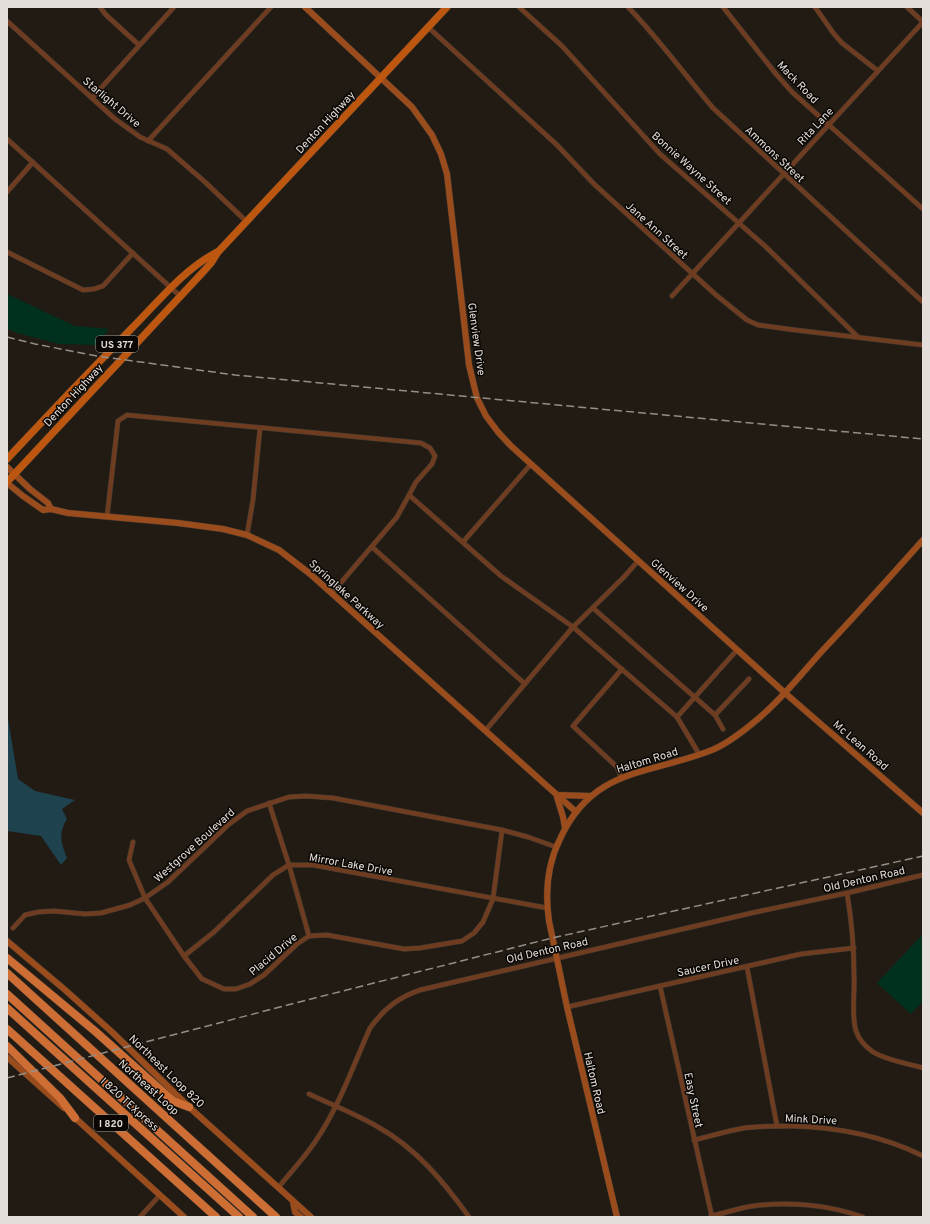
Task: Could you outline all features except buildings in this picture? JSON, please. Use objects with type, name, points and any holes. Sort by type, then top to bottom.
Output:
[{"type":"highway","points":[[7,958],[96,1032],[174,1101],[190,1107]]},
{"type":"highway","name":"Northeast Loop","points":[[7,973],[276,1217]]},
{"type":"highway","name":"I 820 TEXpress","points":[[7,994],[253,1217]]},
{"type":"highway","name":"I 820 TEXpress","points":[[7,1008],[239,1217]]},
{"type":"highway","name":"I 820","points":[[7,1028],[216,1217]]},
{"type":"highway","points":[[7,1046],[60,1098],[76,1118]]},
{"type":"main road","name":"Glenview Drive","points":[[305,7],[412,106],[432,135],[441,154],[448,174],[468,365],[477,398],[486,416],[511,446],[785,693]]},
{"type":"main road","name":"Denton Highway","points":[[7,482],[211,263],[218,252],[447,7]]},
{"type":"main road","name":"Denton Highway","points":[[7,459],[171,288],[197,264],[218,252]]},
{"type":"main road","name":"Springlake Parkway","points":[[7,467],[30,489],[48,503],[51,508]]},
{"type":"main road","name":"Springlake Parkway","points":[[7,482],[23,496],[43,510],[51,508],[68,513],[107,518],[223,529],[247,535],[279,550],[332,593],[575,812]]},
{"type":"main road","name":"Haltom Road","points":[[617,1217],[567,1007],[547,908],[548,874],[556,847],[575,812],[591,796],[604,786],[629,774],[680,761],[713,749],[740,734],[760,718],[785,693],[923,540]]},
{"type":"main road","name":"Mc Lean Road","points":[[785,693],[923,814]]},
{"type":"main road","points":[[565,829],[557,795],[591,796]]},
{"type":"main road","name":"Northeast Loop 820","points":[[7,941],[112,1032],[190,1107],[311,1217]]},
{"type":"main road","points":[[7,1057],[184,1217]]},
{"type":"main road","points":[[293,1201],[295,1212],[301,1217]]},
{"type":"street","points":[[100,7],[106,15],[139,45]]},
{"type":"street","points":[[92,98],[174,7]]},
{"type":"street","points":[[148,141],[271,7]]},
{"type":"street","name":"Bonnie Wayne Street","points":[[519,7],[562,46],[660,154],[739,223],[858,337]]},
{"type":"street","name":"Ammons Street","points":[[628,7],[644,23],[713,108],[923,302]]},
{"type":"street","name":"Mack Road","points":[[722,7],[788,88],[923,209]]},
{"type":"street","points":[[815,7],[842,43],[878,71]]},
{"type":"street","points":[[907,7],[923,22]]},
{"type":"street","name":"Starlight Drive","points":[[7,21],[124,126],[140,137],[167,149],[247,222]]},
{"type":"street","name":"Rita Lane","points":[[672,296],[923,22]]},
{"type":"street","name":"Jane Ann Street","points":[[428,27],[515,105],[557,145],[594,184],[738,314],[753,323],[795,330],[923,344]]},
{"type":"street","points":[[7,139],[180,296]]},
{"type":"street","points":[[7,192],[32,162]]},
{"type":"street","points":[[7,252],[83,290],[103,286],[133,253]]},
{"type":"street","points":[[107,518],[118,421],[127,415],[421,443],[430,448],[435,456],[432,464],[416,482],[397,517],[332,593]]},
{"type":"street","points":[[247,535],[253,500],[260,428]]},
{"type":"street","points":[[463,542],[531,464]]},
{"type":"street","points":[[409,495],[501,576],[573,627],[677,717],[699,754]]},
{"type":"street","points":[[372,547],[525,684]]},
{"type":"street","points":[[485,731],[573,627],[624,577],[638,560]]},
{"type":"street","points":[[593,608],[716,715],[722,729]]},
{"type":"street","points":[[677,717],[737,650]]},
{"type":"street","points":[[621,777],[617,767],[573,726],[622,669]]},
{"type":"street","points":[[716,715],[749,679]]},
{"type":"street","name":"Westgrove Boulevard","points":[[13,928],[25,915],[38,912],[54,911],[85,914],[101,913],[130,905],[145,898],[168,882],[228,825],[247,811],[289,797],[306,796],[334,798],[502,830],[556,847]]},
{"type":"street","points":[[269,803],[289,865],[309,936]]},
{"type":"street","name":"Placid Drive","points":[[133,842],[129,860],[145,898],[184,956],[202,979],[224,989],[236,989],[250,984],[264,975],[297,944],[309,936],[327,935],[404,949],[462,941],[474,933],[483,922],[493,898],[502,830]]},
{"type":"street","points":[[184,956],[214,932],[273,875],[289,865]]},
{"type":"street","name":"Mirror Lake Drive","points":[[289,865],[313,865],[547,908]]},
{"type":"street","name":"Old Denton Road","points":[[278,1188],[314,1143],[335,1106],[370,1028],[378,1017],[391,1004],[404,996],[420,990],[556,957],[756,912],[847,894],[923,875]]},
{"type":"street","points":[[847,894],[853,928],[854,1019],[856,1032],[860,1039],[873,1052],[883,1057],[923,1068]]},
{"type":"street","name":"Saucer Drive","points":[[567,1007],[801,954],[854,948]]},
{"type":"street","points":[[747,967],[777,1126]]},
{"type":"street","name":"Easy Street","points":[[660,986],[711,1216]]},
{"type":"street","points":[[309,1094],[378,1127],[410,1150],[440,1179],[469,1217]]},
{"type":"street","name":"Mink Drive","points":[[694,1140],[746,1128],[777,1126],[816,1127],[846,1130],[891,1142],[923,1156]]},
{"type":"street","points":[[140,1217],[160,1195]]},
{"type":"street","points":[[711,1216],[758,1206],[805,1205],[841,1211],[863,1217]]},
{"type":"green space","points":[[7,294],[75,326],[109,329],[96,345],[59,344],[17,333],[7,329]]},
{"type":"green space","points":[[923,934],[923,1001],[911,1014],[877,983]]},
{"type":"water","points":[[7,712],[18,779],[35,791],[75,800],[62,809],[67,819],[62,829],[61,838],[67,858],[61,865],[41,836],[7,831]]},
{"type":"railway","points":[[7,337],[97,356],[235,375],[923,439]]},
{"type":"railway","points":[[7,1078],[552,938],[923,856]]}]
